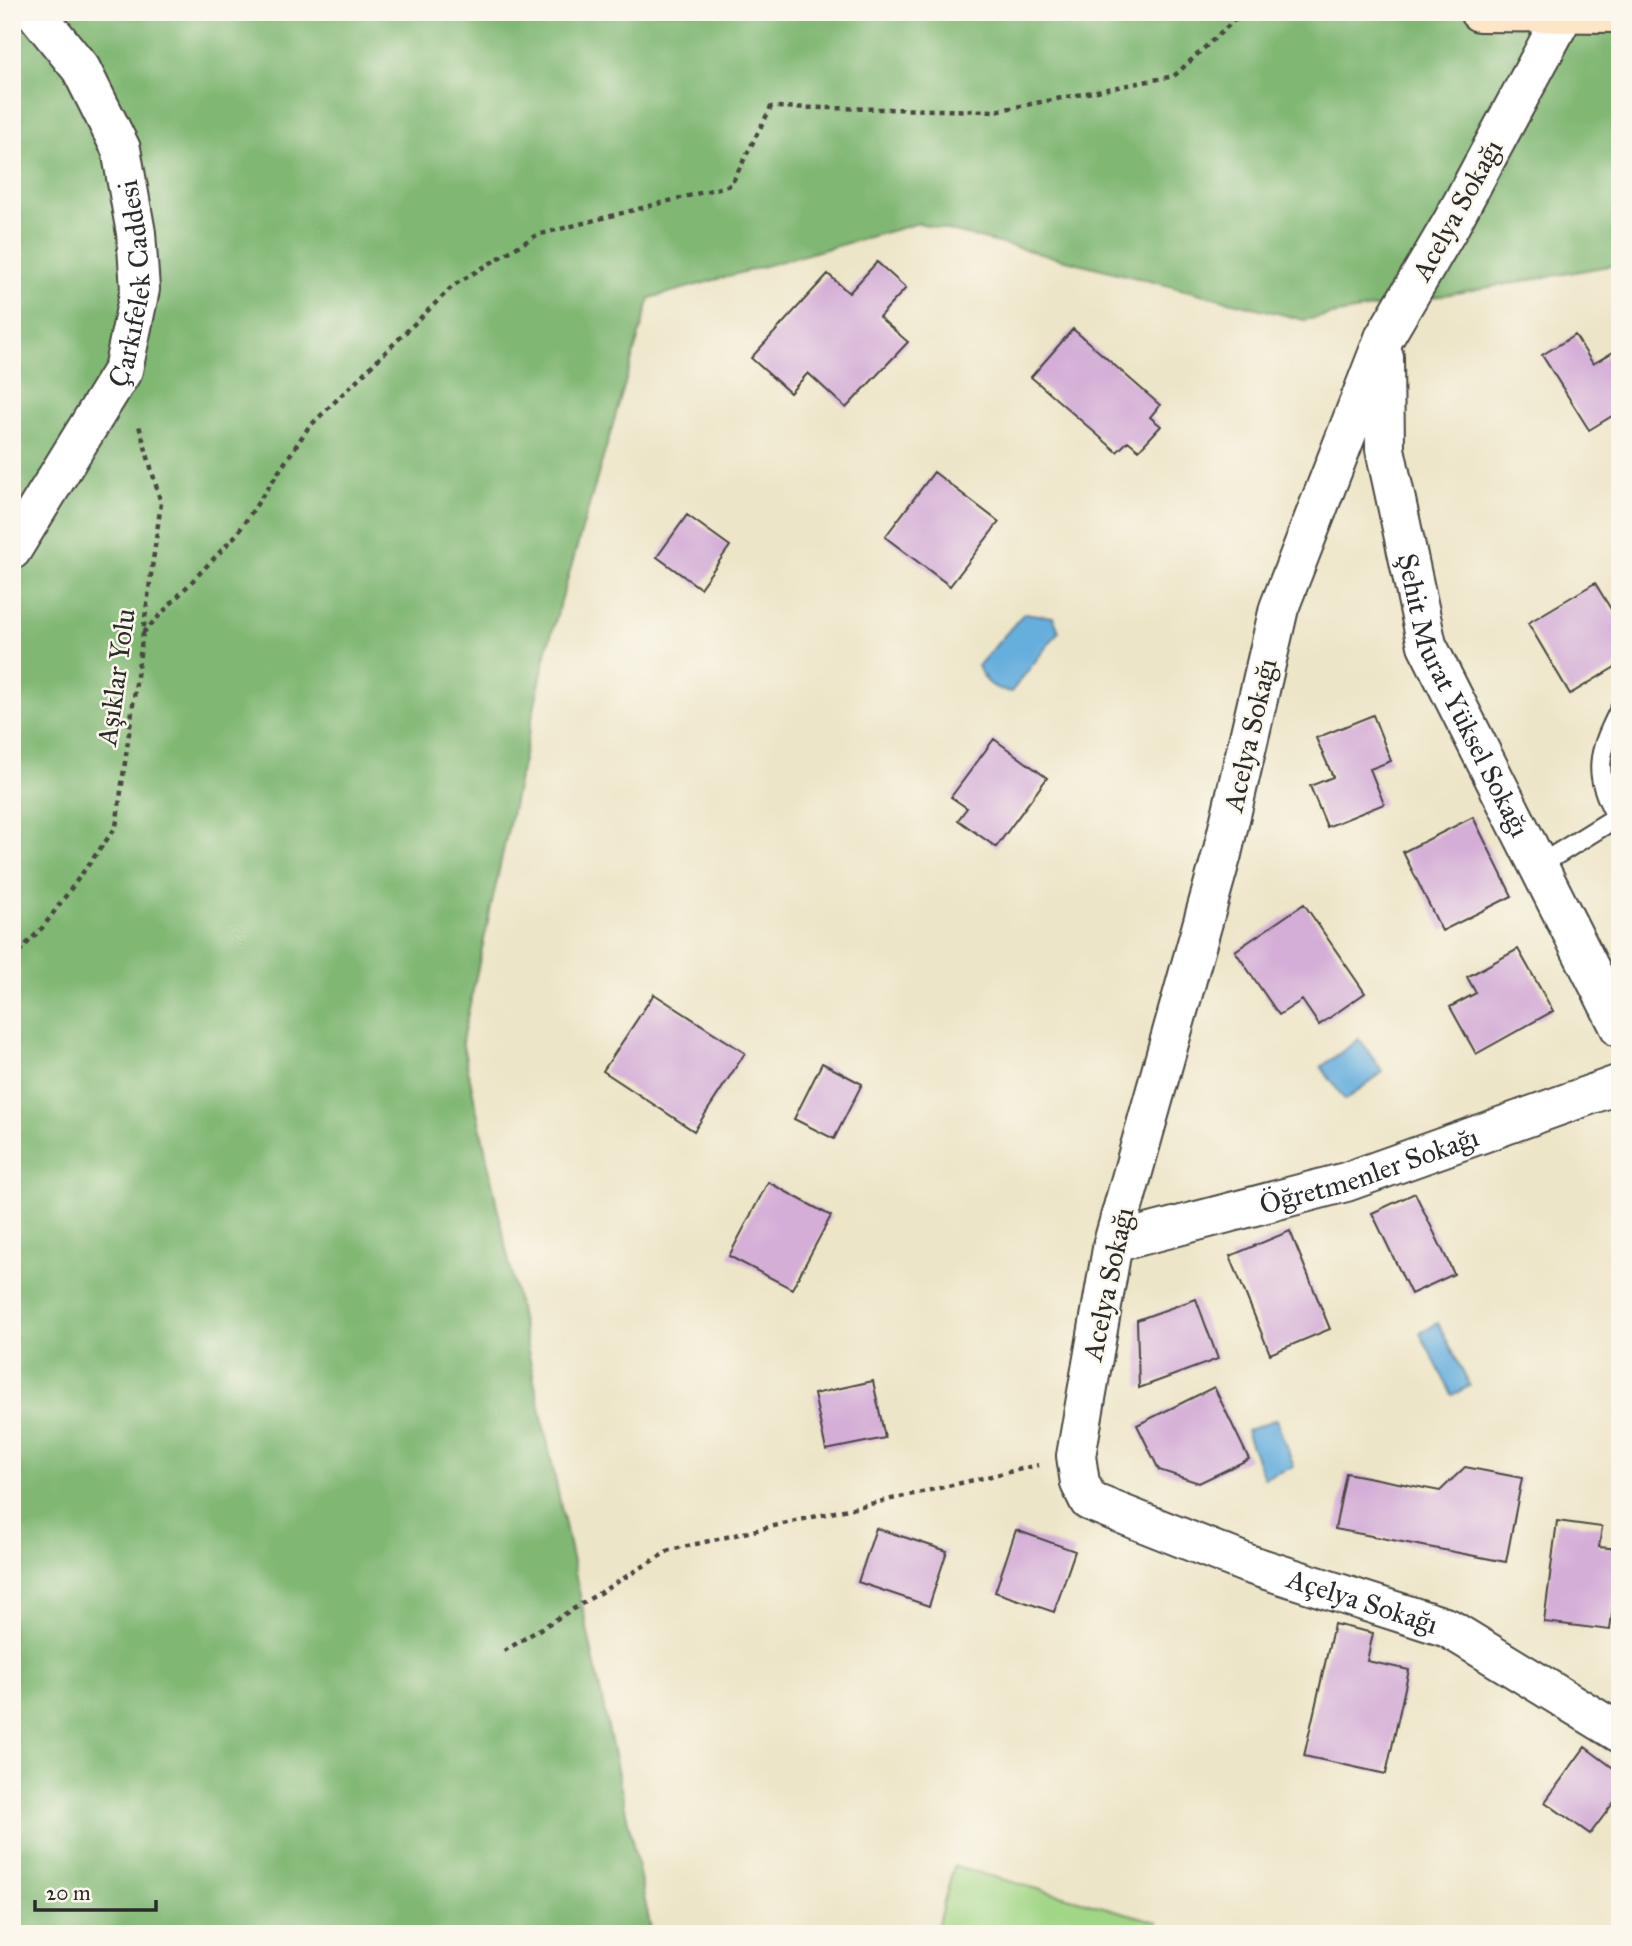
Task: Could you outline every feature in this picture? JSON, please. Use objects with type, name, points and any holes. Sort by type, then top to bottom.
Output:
[{"type":"street","name":"Çarkıfelek Caddesi","points":[[12,550],[123,370],[140,289],[136,233],[121,149],[81,69],[36,12]]},
{"type":"street","points":[[1479,12],[1620,13]]},
{"type":"street","name":"Acelya Sokağı","points":[[1089,1501],[1080,1483],[1076,1456],[1113,1243],[1222,854],[1279,608],[1384,338],[1451,224],[1564,14]]},
{"type":"street","name":"Şehit Murat Yüksel Sokağı","points":[[1384,338],[1385,449],[1427,645],[1620,1028]]},
{"type":"street","name":"Öğretmenler Sokağı","points":[[1113,1243],[1346,1182],[1620,1084]]},
{"type":"street","name":"Açelya Sokağı","points":[[1089,1501],[1248,1564],[1448,1628],[1620,1733]]},
{"type":"lane","points":[[1538,866],[1619,816],[1602,789],[1601,748],[1620,710]]},
{"type":"path","points":[[143,634],[237,534],[308,428],[454,285],[537,235],[731,185],[771,107],[995,111],[1174,76],[1242,13],[1261,12]]},
{"type":"path","name":"Aşıklar Yolu","points":[[12,960],[43,927],[116,827],[161,503],[123,370]]},
{"type":"path","points":[[504,1651],[670,1550],[1076,1456]]},
{"type":"green space","points":[[12,12],[1620,12],[1620,264],[1304,320],[919,223],[650,298],[547,649],[462,1041],[652,1934],[12,1934]]},
{"type":"green space","points":[[954,1866],[1158,1922],[1155,1934],[935,1934]]},
{"type":"water","points":[[1024,613],[1053,617],[1059,631],[1011,692],[1005,691],[990,684],[978,666]]},
{"type":"water","points":[[1359,1039],[1383,1072],[1345,1100],[1321,1067]]},
{"type":"water","points":[[1438,1323],[1470,1386],[1452,1395],[1420,1333]]},
{"type":"water","points":[[1276,1419],[1294,1467],[1264,1478],[1246,1431]]},
{"type":"building","points":[[877,262],[906,288],[879,317],[908,342],[846,408],[808,373],[790,393],[751,358],[828,274],[849,293]]},
{"type":"building","points":[[1073,329],[1160,405],[1150,417],[1161,426],[1139,450],[1128,441],[1117,452],[1031,377]]},
{"type":"building","points":[[1575,335],[1593,364],[1620,348],[1620,417],[1617,413],[1589,430],[1542,355]]},
{"type":"building","points":[[934,472],[999,522],[950,586],[885,537]]},
{"type":"building","points":[[687,515],[730,546],[700,588],[657,557]]},
{"type":"building","points":[[1595,583],[1620,624],[1620,664],[1570,694],[1528,623]]},
{"type":"building","points":[[1373,715],[1391,761],[1370,769],[1384,804],[1327,827],[1310,786],[1333,777],[1316,738]]},
{"type":"building","points":[[994,739],[1047,778],[996,847],[958,820],[967,808],[951,797]]},
{"type":"building","points":[[1473,817],[1512,896],[1442,931],[1403,852]]},
{"type":"building","points":[[1304,904],[1365,993],[1319,1025],[1302,1000],[1279,1015],[1235,951]]},
{"type":"building","points":[[1518,949],[1553,1011],[1476,1054],[1450,1007],[1476,993],[1467,977]]},
{"type":"building","points":[[654,994],[745,1053],[694,1131],[603,1071]]},
{"type":"building","points":[[822,1063],[862,1084],[834,1139],[794,1119]]},
{"type":"building","points":[[768,1182],[831,1216],[792,1289],[729,1256]]},
{"type":"building","points":[[1415,1193],[1454,1274],[1411,1294],[1372,1213]]},
{"type":"building","points":[[1290,1231],[1330,1329],[1270,1354],[1230,1256]]},
{"type":"building","points":[[1196,1299],[1218,1359],[1139,1388],[1137,1320]]},
{"type":"building","points":[[873,1381],[885,1438],[826,1450],[814,1394]]},
{"type":"building","points":[[1214,1387],[1249,1459],[1199,1483],[1159,1470],[1137,1425]]},
{"type":"building","points":[[1465,1467],[1522,1478],[1506,1562],[1335,1529],[1346,1473],[1440,1491]]},
{"type":"building","points":[[1557,1521],[1602,1527],[1599,1547],[1620,1549],[1610,1630],[1544,1622]]},
{"type":"building","points":[[876,1528],[947,1551],[929,1606],[858,1582]]},
{"type":"building","points":[[1016,1530],[1075,1551],[1054,1612],[995,1592]]},
{"type":"building","points":[[1334,1624],[1373,1633],[1367,1661],[1409,1670],[1386,1774],[1304,1756]]},
{"type":"building","points":[[1585,1747],[1620,1773],[1620,1794],[1590,1834],[1545,1802]]}]
